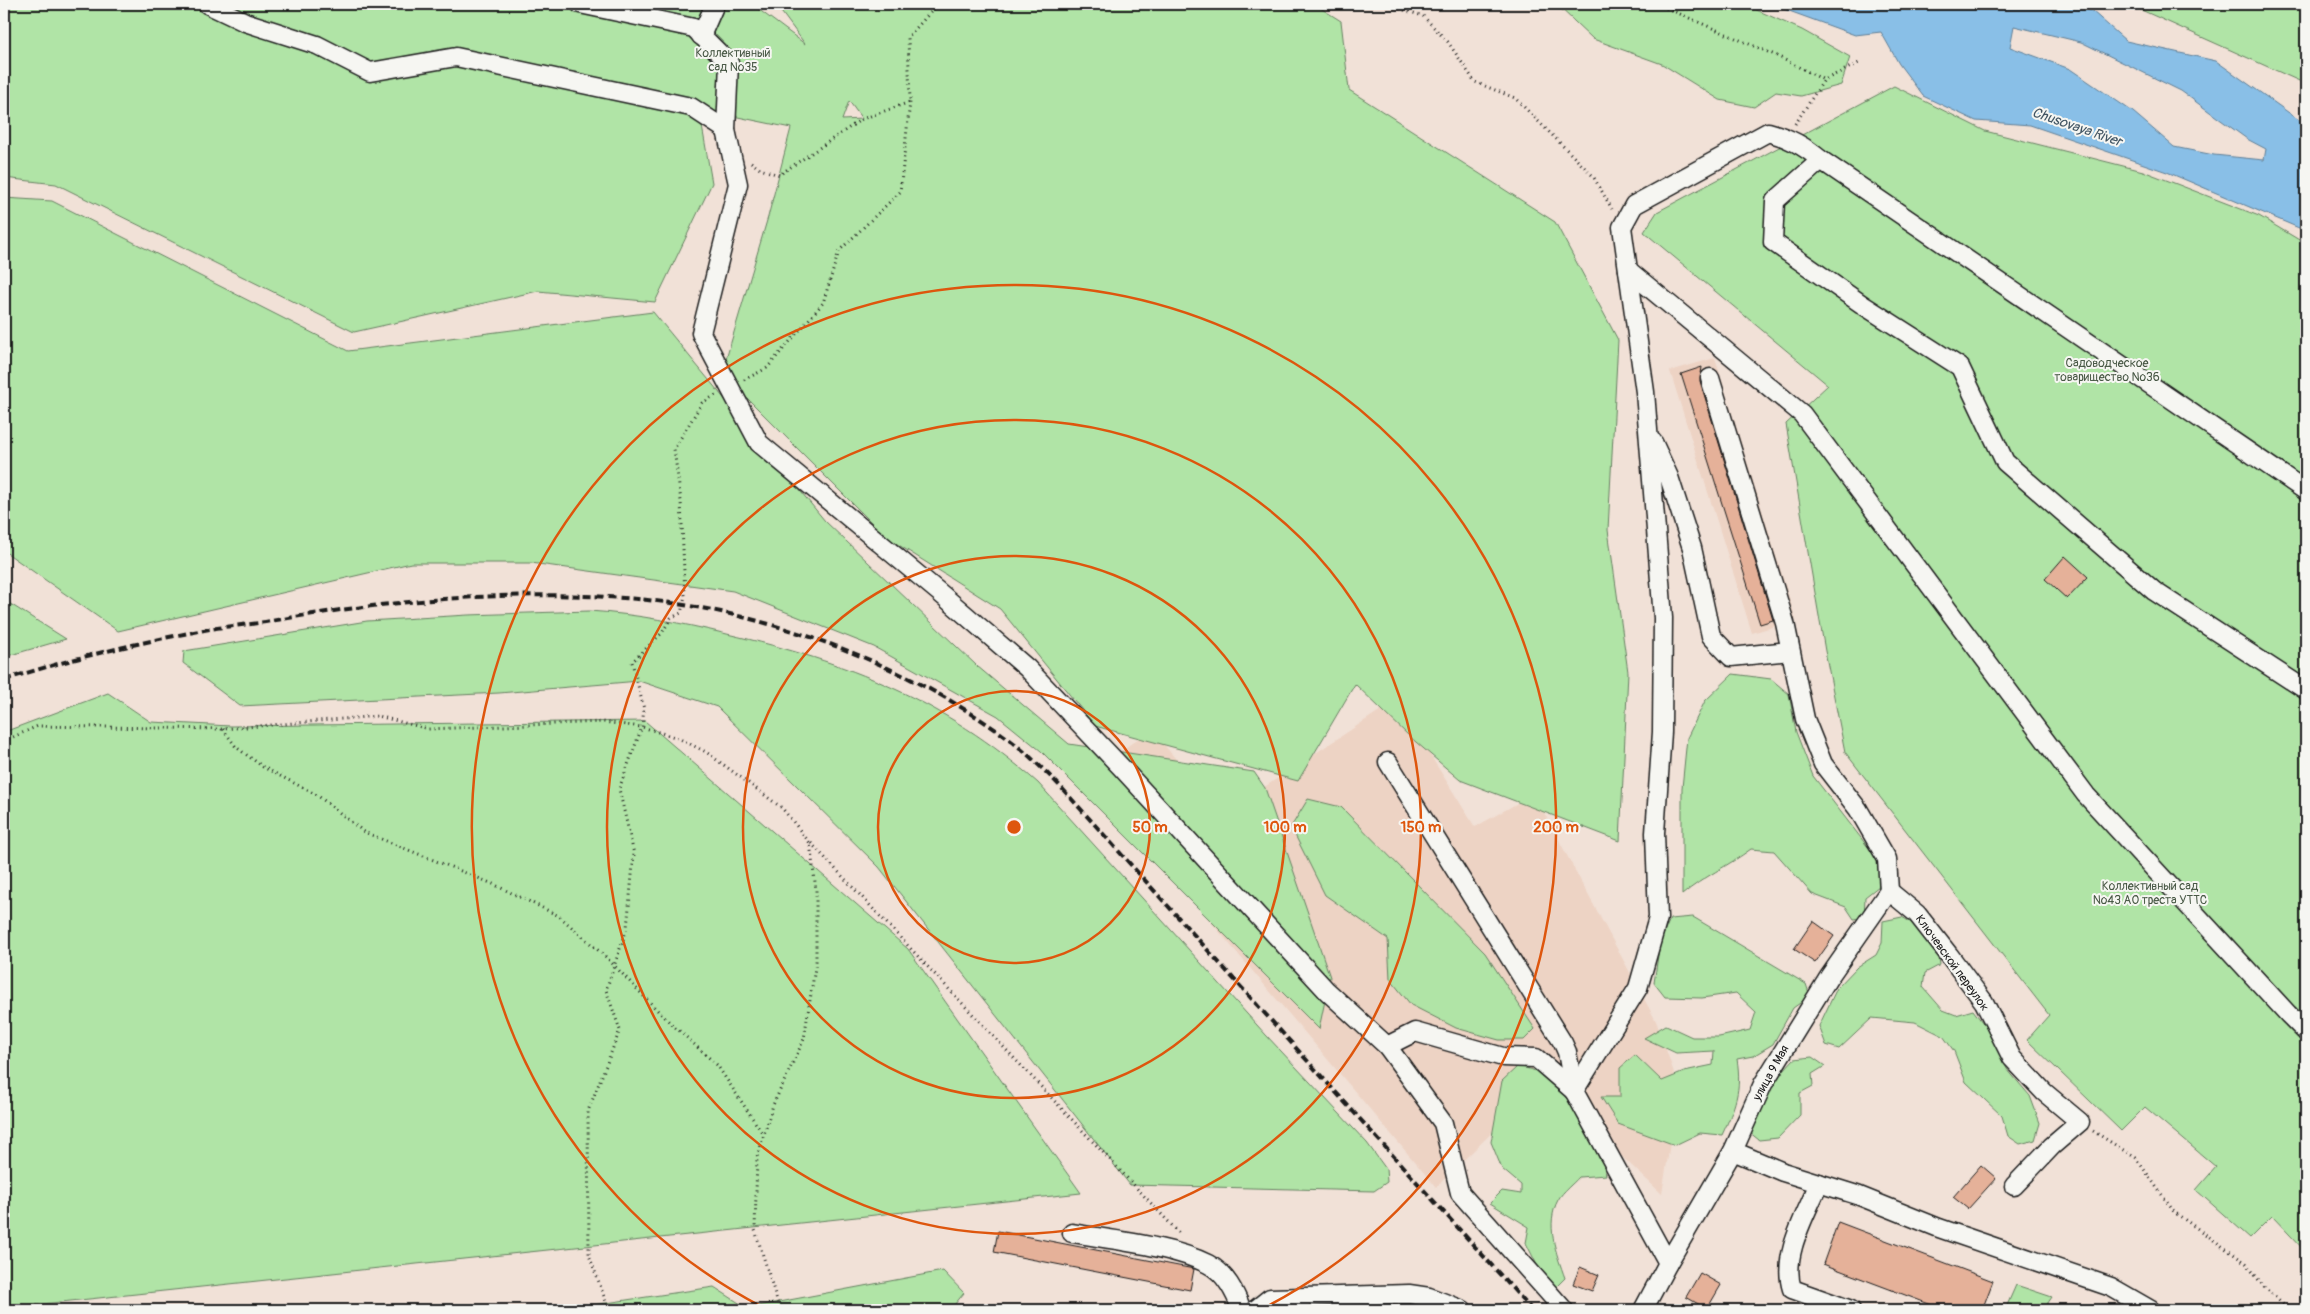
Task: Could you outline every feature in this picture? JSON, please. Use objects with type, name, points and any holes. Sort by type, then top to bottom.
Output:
[{"type":"street","points":[[207,4],[245,22],[316,45],[370,72],[456,57],[691,107],[726,130]]},
{"type":"street","points":[[580,4],[694,28],[729,63],[726,130],[738,184],[701,333],[759,443],[940,593],[1027,668],[1121,767],[1327,992],[1387,1046],[1443,1123],[1460,1193],[1564,1310]]},
{"type":"street","points":[[702,36],[716,4]]},
{"type":"street","points":[[1574,1091],[1638,988],[1658,918],[1655,833],[1662,732],[1663,618],[1645,392],[1622,227],[1634,205],[1768,132],[1787,137],[1805,146],[1821,160],[2306,491]]},
{"type":"street","points":[[1821,160],[1775,201],[1773,242],[1863,304],[1960,366],[2005,462],[2154,591],[2306,690]]},
{"type":"street","points":[[1628,270],[1802,414],[2086,794],[2306,1032]]},
{"type":"street","points":[[1710,378],[1785,623],[1805,719],[1823,764],[1858,809],[1887,859],[1888,891]]},
{"type":"street","points":[[1648,432],[1669,477],[1692,548],[1712,636],[1731,657],[1790,651]]},
{"type":"street","points":[[1388,762],[1563,1043],[1567,1052],[1574,1091],[1668,1263]]},
{"type":"street","name":"Ключевской переулок","points":[[1888,891],[1918,914],[1984,1002],[2012,1058],[2044,1092],[2080,1122]]},
{"type":"street","name":"улица 9 Мая","points":[[1643,1310],[1733,1151],[1762,1084],[1829,977],[1888,891]]},
{"type":"street","points":[[1387,1046],[1415,1032],[1503,1057],[1536,1058],[1574,1091]]},
{"type":"street","points":[[2014,1186],[2052,1146],[2080,1122]]},
{"type":"street","points":[[1733,1151],[1783,1172],[1857,1195],[1939,1228],[2111,1288],[2151,1310]]},
{"type":"street","points":[[1819,1183],[1792,1250],[1788,1275],[1792,1289],[1851,1310]]},
{"type":"street","points":[[1072,1233],[1177,1253],[1210,1265],[1233,1288],[1242,1310]]},
{"type":"street","points":[[1255,1310],[1270,1298],[1399,1294],[1429,1297],[1463,1310]]},
{"type":"path","points":[[609,1310],[589,1255],[588,1111],[620,1030],[606,990],[627,928],[634,854],[619,789],[642,728],[644,709],[632,662],[662,634],[671,618],[681,613],[685,596],[681,501],[674,450],[702,403],[767,368],[823,302],[839,251],[900,192],[910,102],[908,37],[938,4]]},
{"type":"path","points":[[1385,4],[1423,16],[1448,42],[1475,82],[1515,98],[1593,176],[1622,227]]},
{"type":"path","points":[[1657,4],[1777,56],[1824,80]]},
{"type":"path","points":[[1787,137],[1824,80],[1860,62]]},
{"type":"path","points":[[748,159],[760,169],[779,175],[862,119],[910,102]]},
{"type":"path","points":[[4,741],[38,726],[223,729],[378,716],[428,729],[604,722],[642,728],[678,738],[706,752],[782,808],[810,843],[1182,1236]]},
{"type":"path","points":[[223,729],[236,747],[263,767],[317,795],[364,832],[485,880],[559,916],[717,1065],[764,1135]]},
{"type":"path","points":[[780,1310],[755,1230],[757,1156],[773,1105],[804,1039],[816,961],[816,890],[810,843]]},
{"type":"path","points":[[2080,1122],[2136,1158],[2174,1212],[2246,1263],[2264,1287],[2289,1310]]},
{"type":"shaded area","points":[[1715,358],[1796,620],[1752,633],[1670,371]]},
{"type":"shaded area","points":[[1396,700],[1475,827],[1534,794],[1656,1021],[1679,1087],[1662,1194],[1543,1083],[1436,1187],[1087,776],[1151,729],[1222,815]]},
{"type":"green space","name":"Коллективный сад №35","points":[[4,4],[755,4],[754,6],[805,44],[779,9],[782,4],[1314,4],[1341,21],[1349,90],[1555,222],[1618,340],[1608,530],[1628,672],[1620,841],[1460,780],[1409,736],[1355,684],[1298,781],[1095,726],[1000,609],[886,537],[722,373],[768,217],[791,128],[699,109],[712,183],[655,302],[538,291],[354,332],[56,184],[4,178]],"holes":[[[849,101],[862,119],[842,120]]]},
{"type":"green space","points":[[1556,4],[1743,4],[1802,30],[1850,57],[1841,85],[1801,96],[1776,92],[1754,107],[1720,100],[1662,64],[1593,39]]},
{"type":"green space","points":[[2128,4],[2306,4],[2306,84]]},
{"type":"green space","points":[[1894,86],[1985,131],[2143,171],[2259,216],[2306,244],[2306,1252],[2272,1216],[2250,1238],[2196,1190],[2216,1167],[2145,1107],[2121,1131],[2027,1040],[2049,1015],[1845,752],[1825,651],[1786,424],[1828,385],[1644,232],[1657,212]]},
{"type":"green space","points":[[4,198],[52,201],[348,351],[653,312],[825,521],[977,666],[1069,744],[1254,772],[1265,788],[1330,977],[1319,1029],[1041,751],[998,716],[874,647],[733,591],[531,563],[411,563],[118,631],[4,551]]},
{"type":"green space","points":[[4,600],[66,639],[4,657]]},
{"type":"green space","points":[[589,611],[607,612],[693,626],[813,657],[893,688],[967,729],[1003,754],[1038,783],[1266,1035],[1367,1143],[1386,1169],[1387,1182],[1374,1191],[1130,1185],[879,867],[717,707],[639,681],[499,693],[240,706],[183,663],[184,651],[367,621]]},
{"type":"green space","points":[[1733,674],[1771,679],[1789,694],[1796,732],[1813,776],[1878,860],[1879,886],[1865,897],[1864,918],[1854,919],[1846,907],[1812,894],[1774,851],[1751,849],[1682,895],[1682,788],[1687,738],[1705,701]]},
{"type":"green space","points":[[108,693],[151,722],[231,726],[645,721],[908,949],[1081,1193],[5,1308],[4,732]]},
{"type":"green space","points":[[1308,799],[1341,807],[1485,953],[1535,1029],[1524,1040],[1499,1040],[1456,1028],[1411,1005],[1390,979],[1388,939],[1325,895],[1291,827]]},
{"type":"green space","points":[[1693,917],[1806,984],[1810,996],[1793,1008],[1773,1044],[1753,1056],[1737,1059],[1738,1089],[1731,1116],[1722,1135],[1700,1133],[1675,1145],[1618,1124],[1601,1097],[1620,1097],[1620,1068],[1635,1055],[1662,1081],[1689,1070],[1713,1065],[1714,1051],[1676,1053],[1644,1038],[1666,1025],[1692,1037],[1719,1037],[1750,1030],[1756,1012],[1736,993],[1702,998],[1665,997],[1654,983],[1660,942],[1670,919]]},
{"type":"green space","points":[[1902,917],[1927,936],[1939,957],[1940,965],[1925,973],[1923,987],[1943,1010],[1956,1015],[1973,1010],[1989,1031],[2007,1069],[2030,1096],[2040,1123],[2035,1140],[2020,1144],[2008,1136],[2002,1116],[1966,1082],[1954,1051],[1943,1036],[1915,1022],[1872,1018],[1839,1049],[1826,1045],[1819,1026],[1837,988],[1857,967],[1876,955],[1882,943],[1883,921]]},
{"type":"green space","points":[[1812,1057],[1825,1066],[1812,1074],[1813,1086],[1800,1093],[1800,1115],[1778,1138],[1759,1140],[1749,1132],[1771,1084],[1794,1059]]},
{"type":"green space","points":[[1518,1066],[1540,1072],[1569,1095],[1603,1163],[1606,1175],[1579,1177],[1558,1200],[1554,1209],[1552,1229],[1555,1249],[1565,1278],[1556,1287],[1538,1267],[1526,1243],[1529,1227],[1490,1203],[1502,1191],[1521,1194],[1521,1185],[1502,1169],[1491,1142],[1502,1081]]},
{"type":"green space","points":[[943,1271],[964,1293],[950,1310],[559,1310],[714,1287],[747,1308]]},
{"type":"green space","points":[[2016,1285],[2052,1297],[2043,1310],[2005,1310]]},
{"type":"water","name":"Chusovaya River","points":[[1770,4],[2071,4],[2092,11],[2126,41],[2216,61],[2299,120],[2306,123],[2306,231],[2167,172],[2030,125],[1976,121],[1923,96],[1899,64],[1881,32],[1855,35]],"holes":[[[2014,26],[2081,42],[2181,91],[2247,139],[2266,149],[2264,160],[2214,155],[2174,147],[2133,112],[2070,69],[2010,47]]]},
{"type":"building","points":[[1702,367],[1700,381],[1773,620],[1760,624],[1681,374]]},
{"type":"building","points":[[2065,556],[2088,577],[2067,599],[2045,579]]},
{"type":"building","points":[[1813,921],[1834,936],[1815,963],[1794,949]]},
{"type":"building","points":[[1981,1165],[1996,1178],[1968,1209],[1953,1197]]},
{"type":"building","points":[[1838,1222],[1993,1281],[1982,1310],[1945,1310],[1823,1264]]},
{"type":"building","points":[[998,1231],[1194,1269],[1190,1290],[994,1252]]},
{"type":"building","points":[[1580,1267],[1599,1275],[1592,1291],[1573,1284]]},
{"type":"building","points":[[1700,1273],[1721,1285],[1707,1309],[1686,1297]]},
{"type":"railway","points":[[4,680],[103,652],[204,630],[361,607],[453,598],[500,596],[592,596],[686,605],[736,615],[833,645],[926,687],[969,712],[1010,740],[1035,761],[1059,785],[1532,1310]]},
{"type":"park label","name":"Садоводческое товарищество №36","points":[[2107,370]]},
{"type":"park label","name":"Коллективный сад №43 АО треста УТТС","points":[[2150,893]]}]
